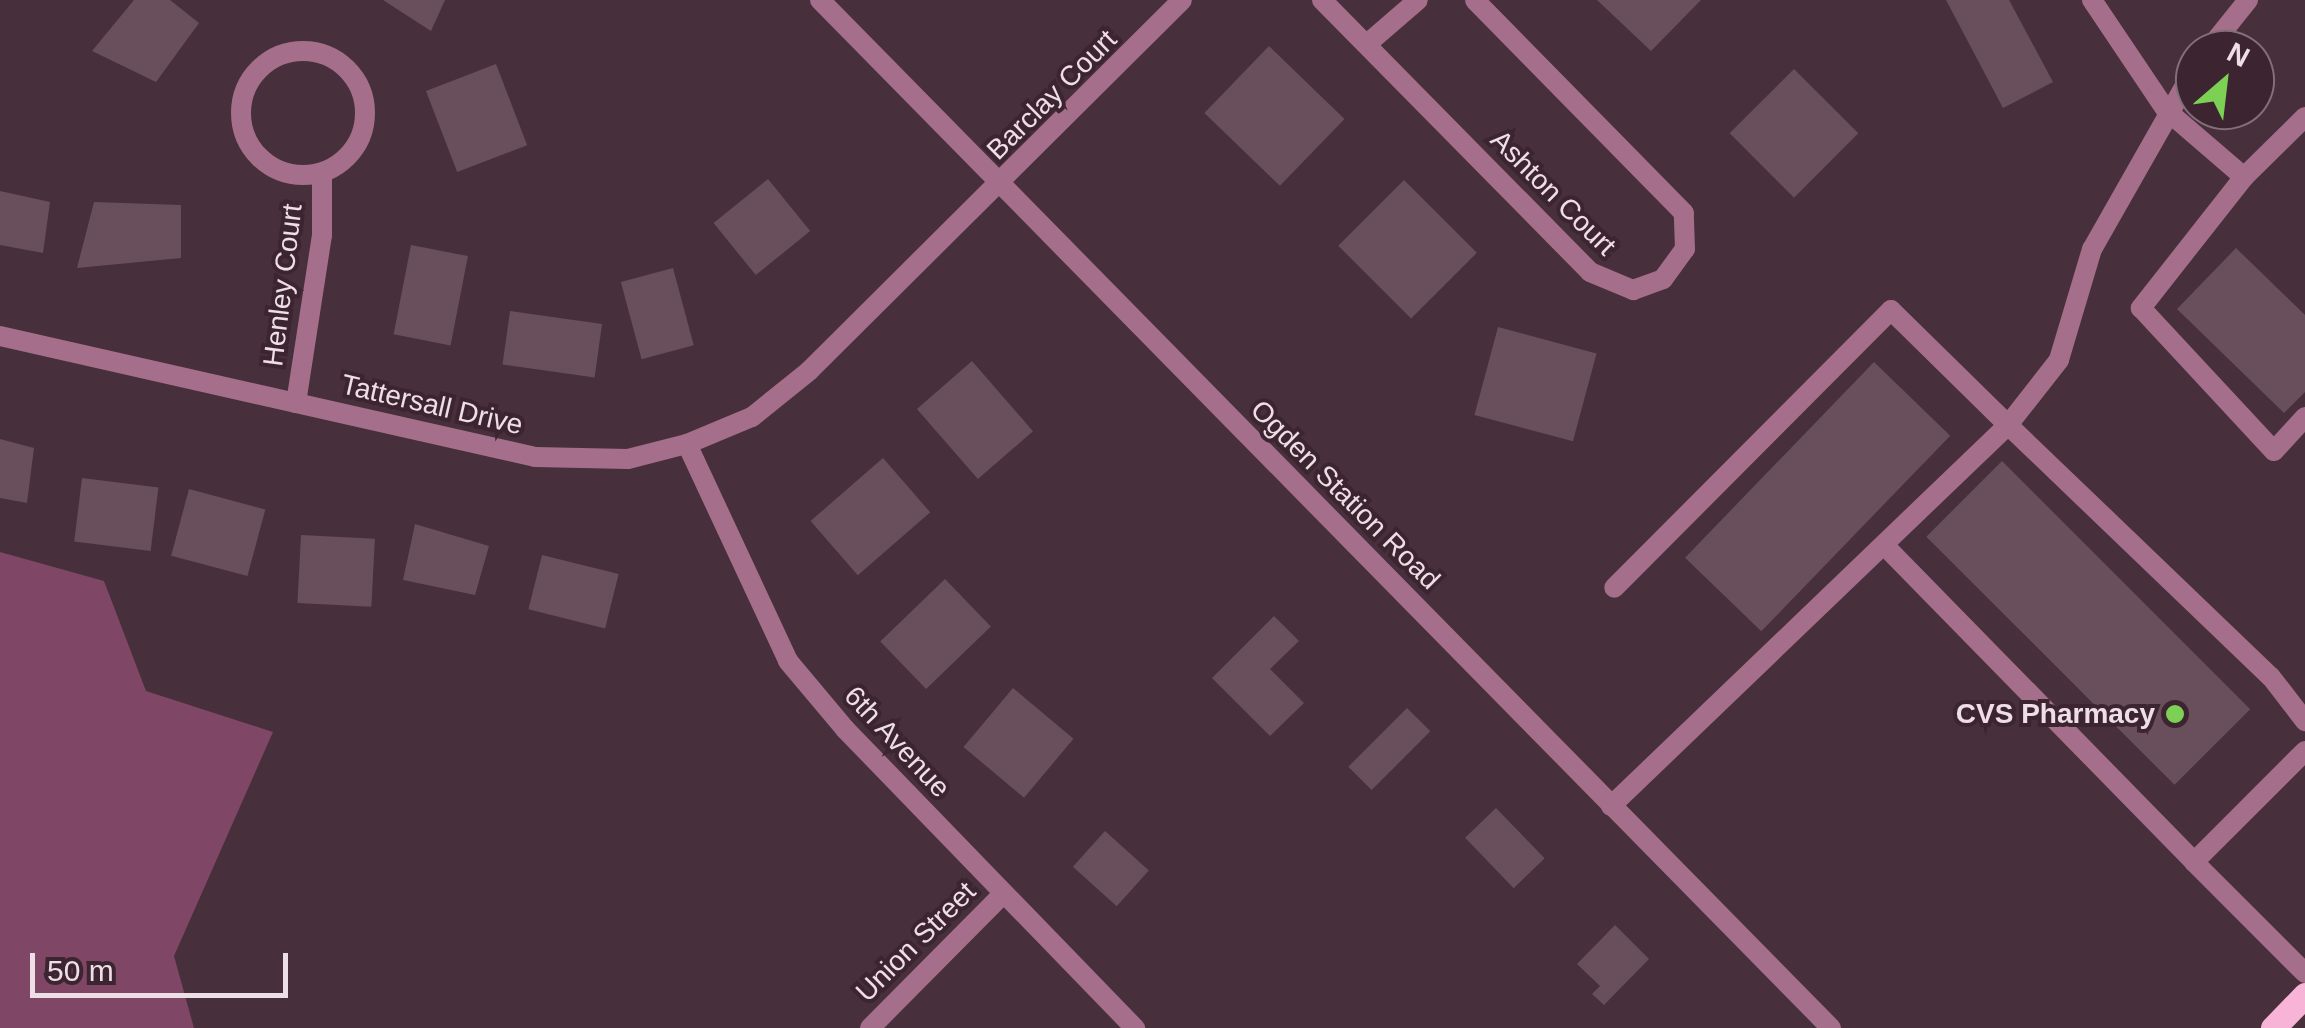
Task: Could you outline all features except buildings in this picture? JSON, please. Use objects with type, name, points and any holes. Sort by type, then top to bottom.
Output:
[{"type":"main road","points":[[2273,1028],[2305,995]]},
{"type":"street","name":"Ogden Station Road","points":[[820,0],[1830,1028]]},
{"type":"street","name":"Barclay Court","points":[[1000,184],[1182,0]]},
{"type":"street","name":"Ashton Court","points":[[1322,0],[1590,272],[1632,290],[1663,279],[1684,249],[1684,213],[1475,0]]},
{"type":"street","points":[[1367,44],[1418,0]]},
{"type":"street","points":[[2092,0],[2166,110],[2244,177]]},
{"type":"street","points":[[2224,30],[2248,0]]},
{"type":"street","name":"Henley Court","points":[[290,52],[332,57],[361,88],[364,132],[354,151],[322,173],[294,176],[274,168],[244,136],[242,105],[253,75],[290,52]]},
{"type":"street","points":[[1612,806],[2008,425],[2059,360],[2092,249],[2175,97]]},
{"type":"street","points":[[2305,117],[2244,177],[2142,308],[2274,451],[2305,417]]},
{"type":"street","name":"Henley Court","points":[[296,403],[322,235],[322,173]]},
{"type":"street","name":"Tattersall Drive","points":[[0,336],[535,457],[628,459],[687,444],[752,417],[809,371],[1000,184]]},
{"type":"street","points":[[1614,588],[1891,310],[2271,677],[2305,720]]},
{"type":"street","name":"6th Avenue","points":[[687,444],[788,661],[1002,894],[1135,1028]]},
{"type":"street","points":[[1884,545],[2305,973]]},
{"type":"street","points":[[2194,862],[2305,751]]},
{"type":"street","name":"Union Street","points":[[870,1028],[1002,894]]},
{"type":"shaded area","points":[[0,552],[104,581],[146,691],[273,732],[174,956],[194,1028],[0,1028]]},
{"type":"place","name":"CVS Pharmacy","points":[[2175,714]]}]
